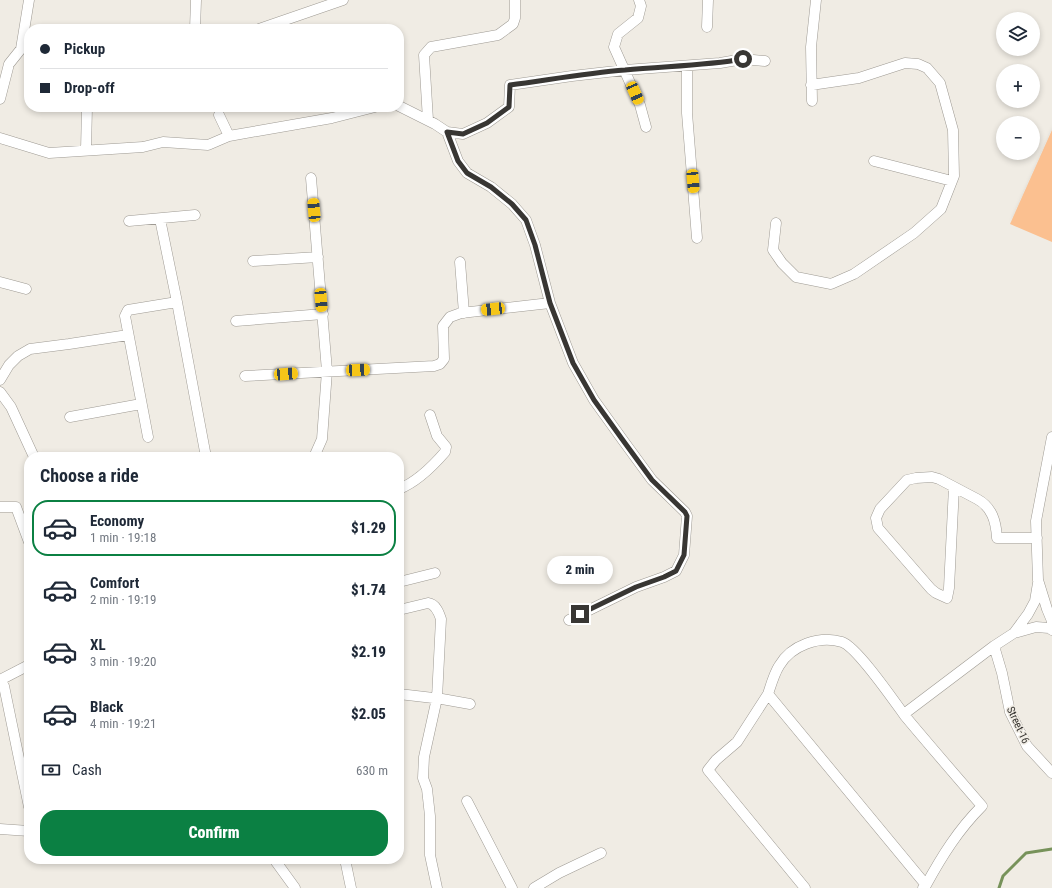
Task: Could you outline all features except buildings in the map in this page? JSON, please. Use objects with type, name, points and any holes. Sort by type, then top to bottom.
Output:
[{"type":"street","points":[[27,24],[29,0]]},
{"type":"street","points":[[195,24],[196,0]]},
{"type":"street","points":[[273,24],[343,0]]},
{"type":"street","points":[[428,120],[424,55],[432,47],[498,35],[513,24],[515,18],[515,0]]},
{"type":"street","points":[[639,0],[641,6],[638,18],[618,34],[614,47],[640,105],[646,127]]},
{"type":"street","points":[[707,26],[708,0]]},
{"type":"street","points":[[812,101],[811,46],[816,0]]},
{"type":"street","points":[[0,99],[9,64],[24,52]]},
{"type":"street","points":[[404,108],[428,120],[447,132],[463,134],[487,123],[509,107],[510,85],[624,70],[720,63],[743,59],[765,61]]},
{"type":"street","points":[[776,223],[773,250],[782,263],[796,277],[831,284],[854,274],[914,233],[941,209],[954,176],[953,130],[940,83],[927,68],[918,64],[905,63],[859,78],[811,85]]},
{"type":"street","points":[[687,66],[688,113],[698,238]]},
{"type":"street","points":[[86,150],[87,112]]},
{"type":"street","points":[[0,138],[49,153],[143,147],[163,142],[208,145],[229,136],[332,118],[355,112]]},
{"type":"street","points":[[219,115],[229,136]]},
{"type":"street","points":[[447,132],[458,161],[467,173],[491,187],[512,204],[526,220],[535,245],[550,303],[573,363],[594,400],[652,480],[685,512],[687,516],[684,555],[676,571],[636,587],[569,620]]},
{"type":"street","points":[[874,161],[952,181]]},
{"type":"street","points":[[311,178],[327,371],[322,439],[316,452]]},
{"type":"street","points":[[129,221],[196,215]]},
{"type":"street","points":[[160,219],[178,302],[205,452]]},
{"type":"street","points":[[253,261],[318,257]]},
{"type":"street","points":[[460,262],[464,313]]},
{"type":"street","points":[[0,282],[26,289]]},
{"type":"street","points":[[148,437],[125,316],[128,310],[178,302]]},
{"type":"street","points":[[245,376],[434,366],[440,364],[444,359],[444,326],[450,318],[464,313],[550,303]]},
{"type":"street","points":[[236,321],[323,314]]},
{"type":"street","points":[[0,380],[9,365],[18,356],[30,349],[128,335]]},
{"type":"street","points":[[0,392],[11,407],[32,452]]},
{"type":"street","points":[[70,417],[141,404]]},
{"type":"street","points":[[404,488],[416,480],[445,452],[446,447],[437,436],[430,415]]},
{"type":"street","points":[[1014,633],[1028,614],[1035,601],[1038,580],[1036,521],[1052,437]]},
{"type":"street","points":[[954,487],[949,588],[946,598],[936,594],[878,528],[876,518],[880,509],[907,480],[932,477],[954,487],[983,502],[989,507],[993,517],[997,538],[1037,538]]},
{"type":"street","points":[[0,507],[16,507],[24,529]]},
{"type":"street","points":[[404,581],[435,573]]},
{"type":"street","points":[[1038,580],[1052,621]]},
{"type":"street","points":[[404,609],[428,603],[432,604],[441,619],[437,698],[422,771],[422,778],[427,789],[430,816],[430,855],[437,888]]},
{"type":"street","points":[[904,714],[994,646],[1014,633],[1036,627],[1049,628],[1052,630]]},
{"type":"street","points":[[768,694],[924,886],[947,849],[968,820],[982,806],[904,714],[867,665],[848,645],[842,642],[818,641],[811,642],[794,649],[787,655],[779,666],[768,694],[737,742],[716,760],[708,770],[805,888]]},
{"type":"street","name":"Street-16","points":[[994,646],[1002,672],[1010,712],[1027,746],[1052,772]]},
{"type":"street","points":[[0,680],[24,668]]},
{"type":"street","points":[[0,683],[4,686],[24,783]]},
{"type":"street","points":[[404,695],[437,698],[470,704]]},
{"type":"street","points":[[467,801],[512,888]]},
{"type":"street","points":[[0,829],[24,831]]},
{"type":"street","points":[[534,888],[559,873],[601,853]]},
{"type":"street","points":[[278,864],[295,888]]},
{"type":"street","points":[[346,864],[351,888]]},
{"type":"waterway","points":[[999,888],[1003,876],[1026,853],[1052,849]]},
{"type":"route","points":[[580,614],[636,587],[670,575],[676,571],[684,555],[687,516],[685,512],[652,480],[594,400],[573,363],[550,303],[535,245],[526,220],[512,204],[491,187],[467,173],[458,161],[447,132],[463,134],[487,123],[509,107],[510,85],[624,70],[720,63],[743,59]]}]
